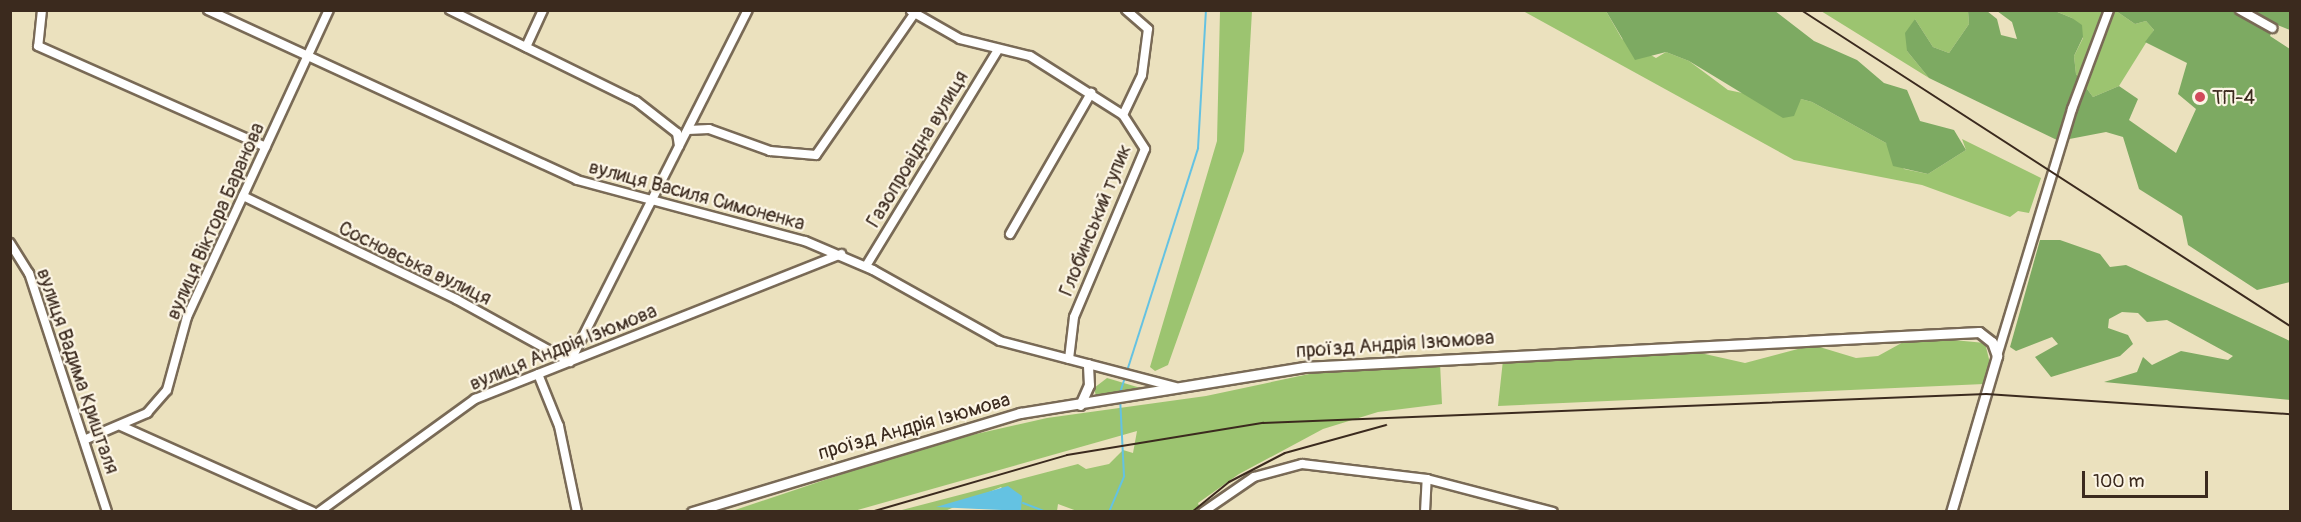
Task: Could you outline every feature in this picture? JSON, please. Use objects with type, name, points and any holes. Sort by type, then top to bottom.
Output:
[{"type":"street","points":[[42,10],[38,46],[266,147]]},
{"type":"street","name":"вулиця Василя Симоненка","points":[[208,10],[577,180],[652,196],[841,254],[1000,341],[1184,390]]},
{"type":"street","name":"вулиця Віктора Баранова","points":[[84,440],[147,413],[167,390],[187,317],[329,10]]},
{"type":"street","points":[[450,10],[659,116],[677,133],[679,148]]},
{"type":"street","points":[[526,47],[543,10]]},
{"type":"street","points":[[570,362],[748,10]]},
{"type":"street","name":"Глобинський тупик","points":[[1069,359],[1074,317],[1145,148],[1123,115],[1142,75],[1149,42],[1146,24],[1126,10]]},
{"type":"street","points":[[1951,512],[2072,109],[2109,10]]},
{"type":"street","points":[[2240,10],[2272,28]]},
{"type":"street","points":[[688,130],[709,129],[770,151],[816,154],[913,12]]},
{"type":"street","name":"Газопровідна вулиця","points":[[913,12],[960,39],[1030,56],[1123,115]]},
{"type":"street","name":"Газопровідна вулиця","points":[[866,266],[998,50]]},
{"type":"street","points":[[1010,234],[1091,93]]},
{"type":"street","name":"Сосновська вулиця","points":[[243,196],[456,299],[570,362]]},
{"type":"street","name":"вулиця Вадима Кришталя","points":[[10,243],[29,273],[108,512]]},
{"type":"street","name":"вулиця Андрія Ізюмова","points":[[319,512],[459,408],[538,374],[841,254]]},
{"type":"street","name":"проїзд Андрія Ізюмова","points":[[692,512],[985,422],[1352,362],[1959,331],[1979,332],[1992,342],[1997,356]]},
{"type":"street","points":[[1080,405],[1089,385],[1088,364]]},
{"type":"street","points":[[538,374],[559,426],[577,512]]},
{"type":"street","points":[[121,426],[313,512]]},
{"type":"street","points":[[1203,512],[1254,477],[1288,465],[1333,465],[1427,479],[1553,512]]},
{"type":"street","points":[[1425,512],[1427,479]]},
{"type":"green space","points":[[1220,11],[1252,11],[1244,151],[1168,365],[1155,371],[1150,367],[1217,141]]},
{"type":"green space","points":[[1523,11],[1606,11],[1622,39],[1656,58],[1666,52],[1689,61],[1728,90],[1795,104],[1801,99],[1812,102],[1886,143],[1904,169],[1928,174],[1966,150],[1962,139],[2041,178],[2029,213],[2018,211],[2010,217],[1922,185],[1794,160]]},
{"type":"green space","points":[[1606,11],[1775,11],[1814,41],[1857,60],[1884,83],[1907,90],[1920,121],[1954,130],[1966,150],[1928,174],[1893,166],[1886,143],[1812,102],[1801,99],[1794,116],[1783,118],[1689,61],[1666,52],[1635,60]]},
{"type":"green space","points":[[1821,11],[1968,11],[1969,24],[1949,53],[1933,47],[1915,19],[1907,51],[1929,78]]},
{"type":"green space","points":[[1968,11],[1987,11],[1997,19],[2001,35],[2017,39],[2012,22],[1997,11],[2055,11],[2072,18],[2082,25],[2083,37],[2074,56],[2076,74],[2093,97],[2119,86],[2138,99],[2129,120],[2176,153],[2196,109],[2178,94],[2187,63],[2145,42],[2154,30],[2146,21],[2135,24],[2116,11],[2290,11],[2290,30],[2275,24],[2270,36],[2290,49],[2290,282],[2257,290],[2188,245],[2182,216],[2139,189],[2123,137],[2106,132],[2059,141],[1929,78],[1907,51],[1905,33],[1915,19],[1933,47],[1949,53],[1969,24]]},
{"type":"green space","points":[[2055,11],[2116,11],[2135,24],[2146,21],[2154,30],[2119,86],[2093,97],[2076,74],[2074,56],[2083,38],[2072,18]]},
{"type":"green space","points":[[2040,240],[2060,240],[2100,254],[2110,267],[2126,265],[2290,341],[2290,400],[2104,382],[2137,372],[2143,357],[2152,365],[2181,351],[2228,360],[2233,356],[2167,320],[2147,322],[2138,313],[2122,312],[2109,319],[2108,328],[2128,335],[2133,344],[2120,356],[2051,377],[2035,357],[2058,344],[2052,337],[2016,351],[2010,347]]},
{"type":"green space","points":[[1932,338],[1985,343],[1990,363],[1984,384],[1498,406],[1503,360],[1687,350],[1745,363],[1813,345],[1856,358],[1878,356],[1907,340]]},
{"type":"green space","points":[[1440,363],[1442,404],[1378,412],[1323,429],[1239,474],[1198,503],[1201,511],[1077,511],[1058,504],[1057,511],[1021,511],[1001,487],[945,511],[898,511],[1078,464],[1086,469],[1109,464],[1123,450],[1133,453],[1137,431],[854,511],[729,512],[932,444],[1047,418],[1206,396],[1314,373]]},
{"type":"green space","points":[[1107,378],[1144,389],[1096,396],[1094,388]]},
{"type":"water","points":[[1008,486],[1022,496],[1021,511],[936,507]]},
{"type":"waterway","points":[[1120,393],[1198,148],[1206,10]]},
{"type":"waterway","points":[[1109,512],[1124,476],[1120,398]]},
{"type":"waterway","points":[[1023,503],[1047,512]]},
{"type":"railway","points":[[1801,10],[2290,326]]},
{"type":"railway","points":[[871,512],[1067,455],[1263,423],[1986,394],[2290,414]]},
{"type":"railway","points":[[1192,512],[1229,482],[1285,453],[1386,425]]},
{"type":"place","name":"ТП-4","points":[[2200,97]]}]
